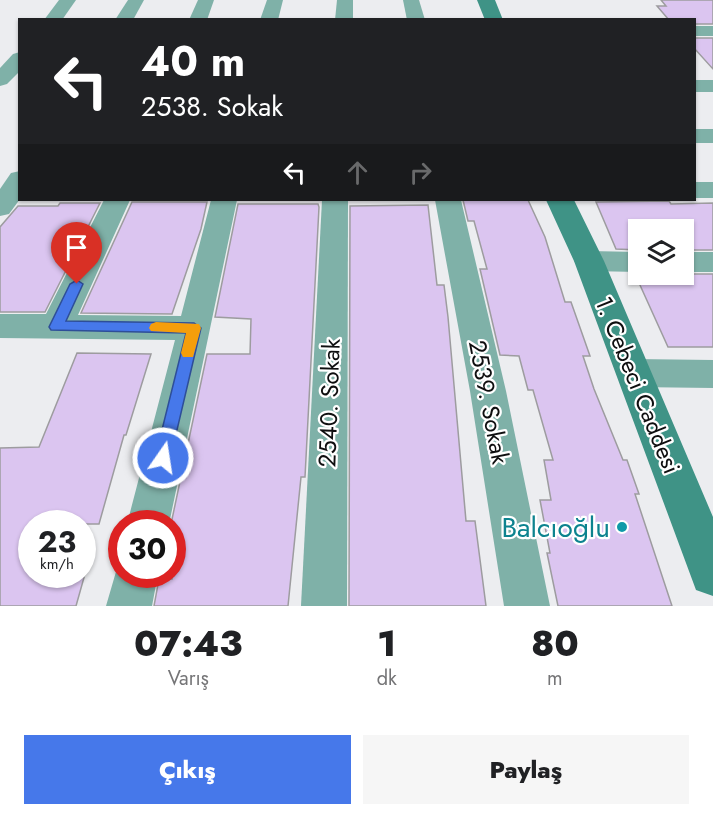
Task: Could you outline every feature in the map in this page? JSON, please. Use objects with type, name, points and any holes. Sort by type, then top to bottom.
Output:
[{"type":"main road","points":[[486,0],[493,18]]},
{"type":"main road","name":"1. Cebeci Caddesi","points":[[560,201],[589,261],[709,552]]},
{"type":"street","points":[[54,18],[68,0]]},
{"type":"street","points":[[125,18],[136,0]]},
{"type":"street","points":[[199,18],[206,0]]},
{"type":"street","points":[[270,18],[275,0]]},
{"type":"street","points":[[344,18],[345,0]]},
{"type":"street","points":[[411,0],[416,18]]},
{"type":"street","points":[[696,31],[713,31]]},
{"type":"street","points":[[0,53],[18,56]]},
{"type":"street","points":[[0,80],[18,58]]},
{"type":"street","points":[[696,86],[713,86]]},
{"type":"street","points":[[696,136],[713,136]]},
{"type":"street","points":[[696,190],[713,190]]},
{"type":"street","points":[[56,327],[117,201]]},
{"type":"street","points":[[151,510],[224,201]]},
{"type":"street","name":"2540. Sokak","points":[[324,606],[335,201]]},
{"type":"street","name":"2539. Sokak","points":[[448,201],[488,391],[527,606]]},
{"type":"street","points":[[589,261],[628,262]]},
{"type":"street","points":[[694,262],[713,262]]},
{"type":"street","points":[[0,326],[194,328]]},
{"type":"street","points":[[634,373],[713,374]]},
{"type":"street","points":[[129,606],[133,588]]},
{"type":"building","points":[[661,0],[713,0],[713,24],[696,24],[696,18],[667,18],[657,6],[666,6]]},
{"type":"building","points":[[696,38],[713,38],[713,69],[696,50]]},
{"type":"building","points":[[463,201],[528,201],[545,237],[565,302],[571,302],[590,356],[583,356],[594,389],[623,460],[627,460],[639,494],[635,494],[672,606],[558,606],[547,553],[550,553],[540,500],[551,500],[544,460],[553,460],[533,390],[528,390],[519,356],[500,355],[480,269],[487,269],[474,221],[468,221]]},
{"type":"building","points":[[132,202],[207,202],[201,229],[172,314],[81,313]]},
{"type":"building","points":[[596,202],[713,203],[713,250],[694,250],[694,219],[628,219],[628,250],[616,249]]},
{"type":"building","points":[[60,203],[100,203],[45,312],[0,312],[0,227],[18,206],[58,206]]},
{"type":"building","points":[[238,204],[318,204],[305,477],[301,477],[288,606],[154,606],[157,588],[186,588],[186,510],[174,510],[207,354],[250,354],[251,319],[215,317]]},
{"type":"building","points":[[428,205],[437,285],[444,285],[448,317],[466,521],[475,521],[486,606],[349,606],[350,206]]},
{"type":"building","points":[[694,274],[713,274],[713,347],[668,347],[640,285],[694,285]]},
{"type":"building","points":[[77,353],[151,354],[126,435],[124,435],[99,524],[96,524],[96,510],[18,510],[18,588],[81,588],[76,606],[0,606],[0,448],[39,447]]},
{"type":"slow traffic","points":[[156,328],[194,328],[188,353]]},
{"type":"place","name":"Balcıoğlu","points":[[622,527]]},
{"type":"route","points":[[77,284],[56,327],[194,328],[163,458]]}]
